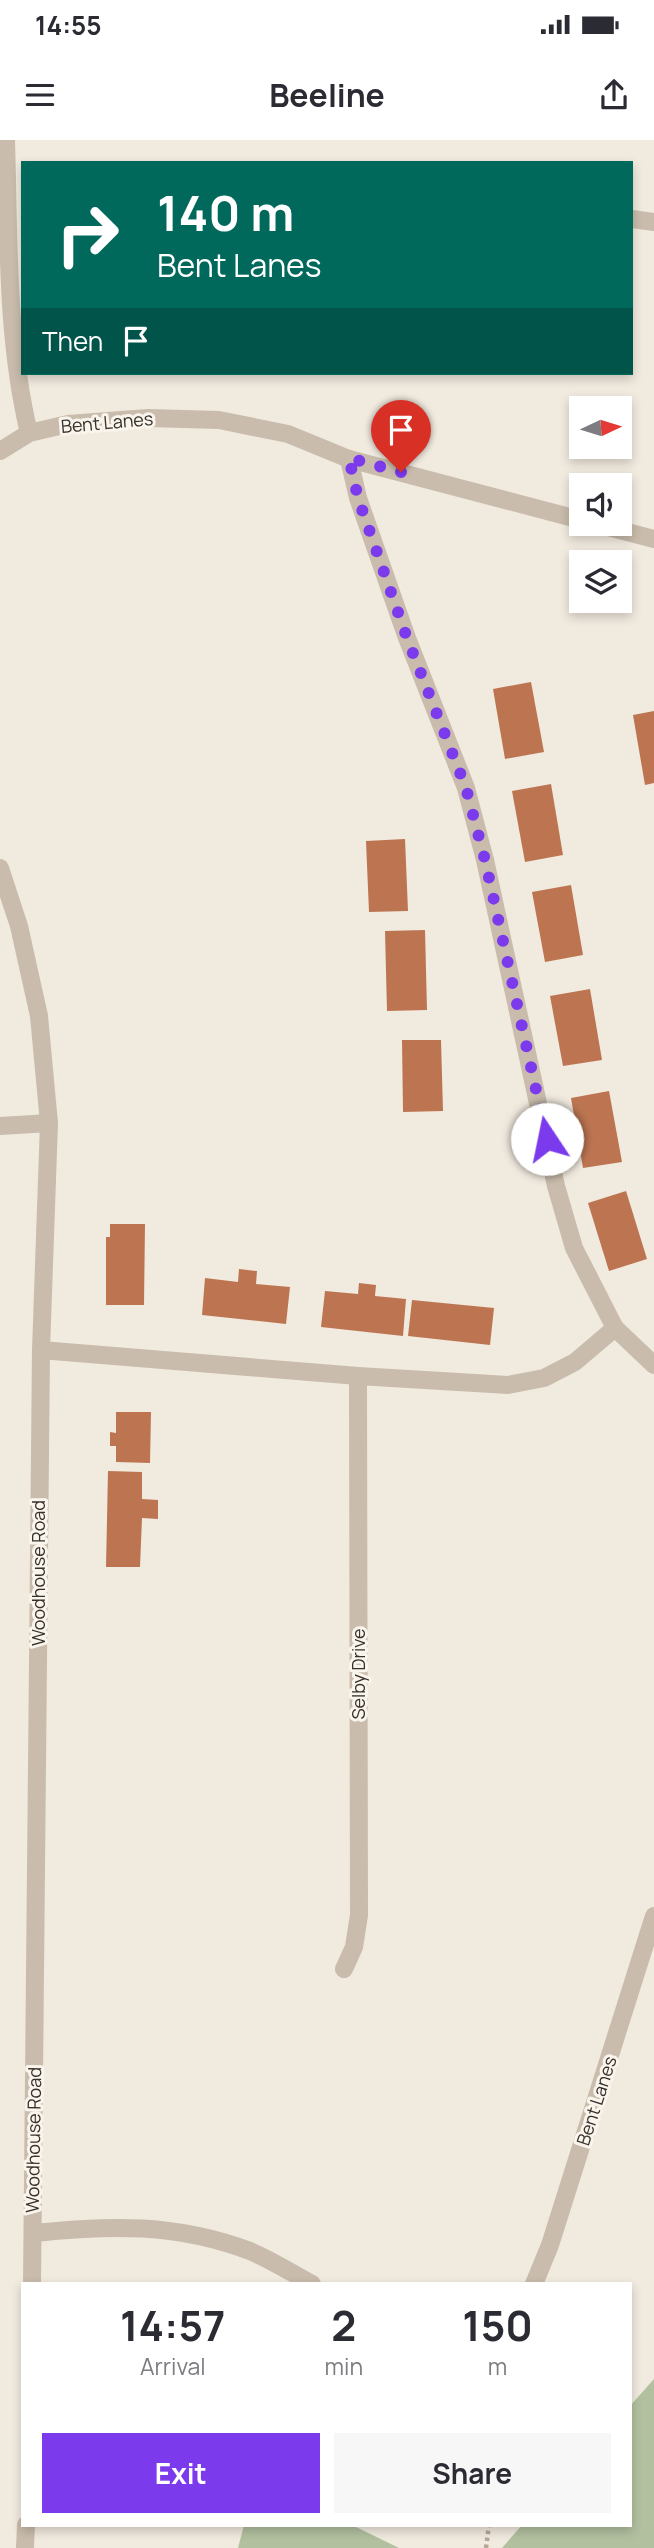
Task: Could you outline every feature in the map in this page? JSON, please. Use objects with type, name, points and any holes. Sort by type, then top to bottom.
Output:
[{"type":"street","points":[[0,451],[29,433],[12,342],[6,140]]},
{"type":"street","points":[[633,219],[654,222]]},
{"type":"street","name":"Bent Lanes","points":[[29,433],[68,424],[148,418],[219,420],[288,434],[349,458],[569,517]]},
{"type":"street","points":[[349,458],[358,498],[407,638],[466,788],[495,901],[556,1186],[574,1248],[615,1328],[654,1365]]},
{"type":"street","points":[[632,533],[654,539]]},
{"type":"street","name":"Woodhouse Road","points":[[0,868],[19,926],[39,1016],[49,1123],[41,1350],[32,2282]]},
{"type":"street","points":[[0,1126],[49,1123]]},
{"type":"street","points":[[41,1350],[358,1376],[508,1385],[544,1378],[575,1362],[615,1328]]},
{"type":"street","name":"Selby Drive","points":[[344,1969],[354,1947],[359,1915],[358,1376]]},
{"type":"street","name":"Bent Lanes","points":[[535,2282],[550,2245],[654,1916]]},
{"type":"street","points":[[33,2233],[106,2226],[155,2228],[204,2238],[251,2252],[308,2282]]},
{"type":"street","points":[[25,2548],[26,2527]]},
{"type":"path","points":[[486,2548],[489,2527]]},
{"type":"green space","points":[[654,2379],[654,2548],[502,2548],[520,2527],[632,2527],[632,2404]]},
{"type":"green space","points":[[243,2527],[356,2527],[399,2548],[238,2548]]},
{"type":"building","points":[[531,682],[544,752],[505,759],[493,689]]},
{"type":"building","points":[[654,711],[654,783],[645,785],[633,715]]},
{"type":"building","points":[[551,784],[563,855],[525,862],[512,791]]},
{"type":"building","points":[[405,839],[408,911],[369,912],[366,841]]},
{"type":"building","points":[[571,885],[583,955],[545,962],[532,892]]},
{"type":"building","points":[[425,930],[427,1010],[387,1011],[385,931]]},
{"type":"building","points":[[590,989],[602,1060],[563,1066],[550,996]]},
{"type":"building","points":[[402,1040],[441,1040],[443,1111],[403,1112]]},
{"type":"building","points":[[609,1091],[622,1162],[583,1168],[571,1098]]},
{"type":"building","points":[[626,1191],[647,1259],[609,1271],[588,1203]]},
{"type":"building","points":[[110,1224],[145,1224],[144,1305],[106,1305],[106,1237],[110,1237]]},
{"type":"building","points":[[239,1269],[257,1271],[256,1284],[290,1287],[286,1324],[202,1315],[205,1278],[238,1282]]},
{"type":"building","points":[[359,1283],[376,1285],[375,1296],[406,1299],[403,1336],[321,1327],[325,1291],[358,1294]]},
{"type":"building","points":[[412,1300],[494,1308],[490,1345],[408,1336]]},
{"type":"building","points":[[116,1412],[151,1412],[150,1463],[116,1462],[116,1446],[110,1446],[110,1432],[116,1433]]},
{"type":"building","points":[[108,1471],[142,1472],[142,1499],[158,1500],[158,1519],[142,1518],[140,1567],[106,1567]]},
{"type":"route","points":[[401,472],[349,458],[358,498],[407,638],[466,788],[485,860],[547,1139]]}]
